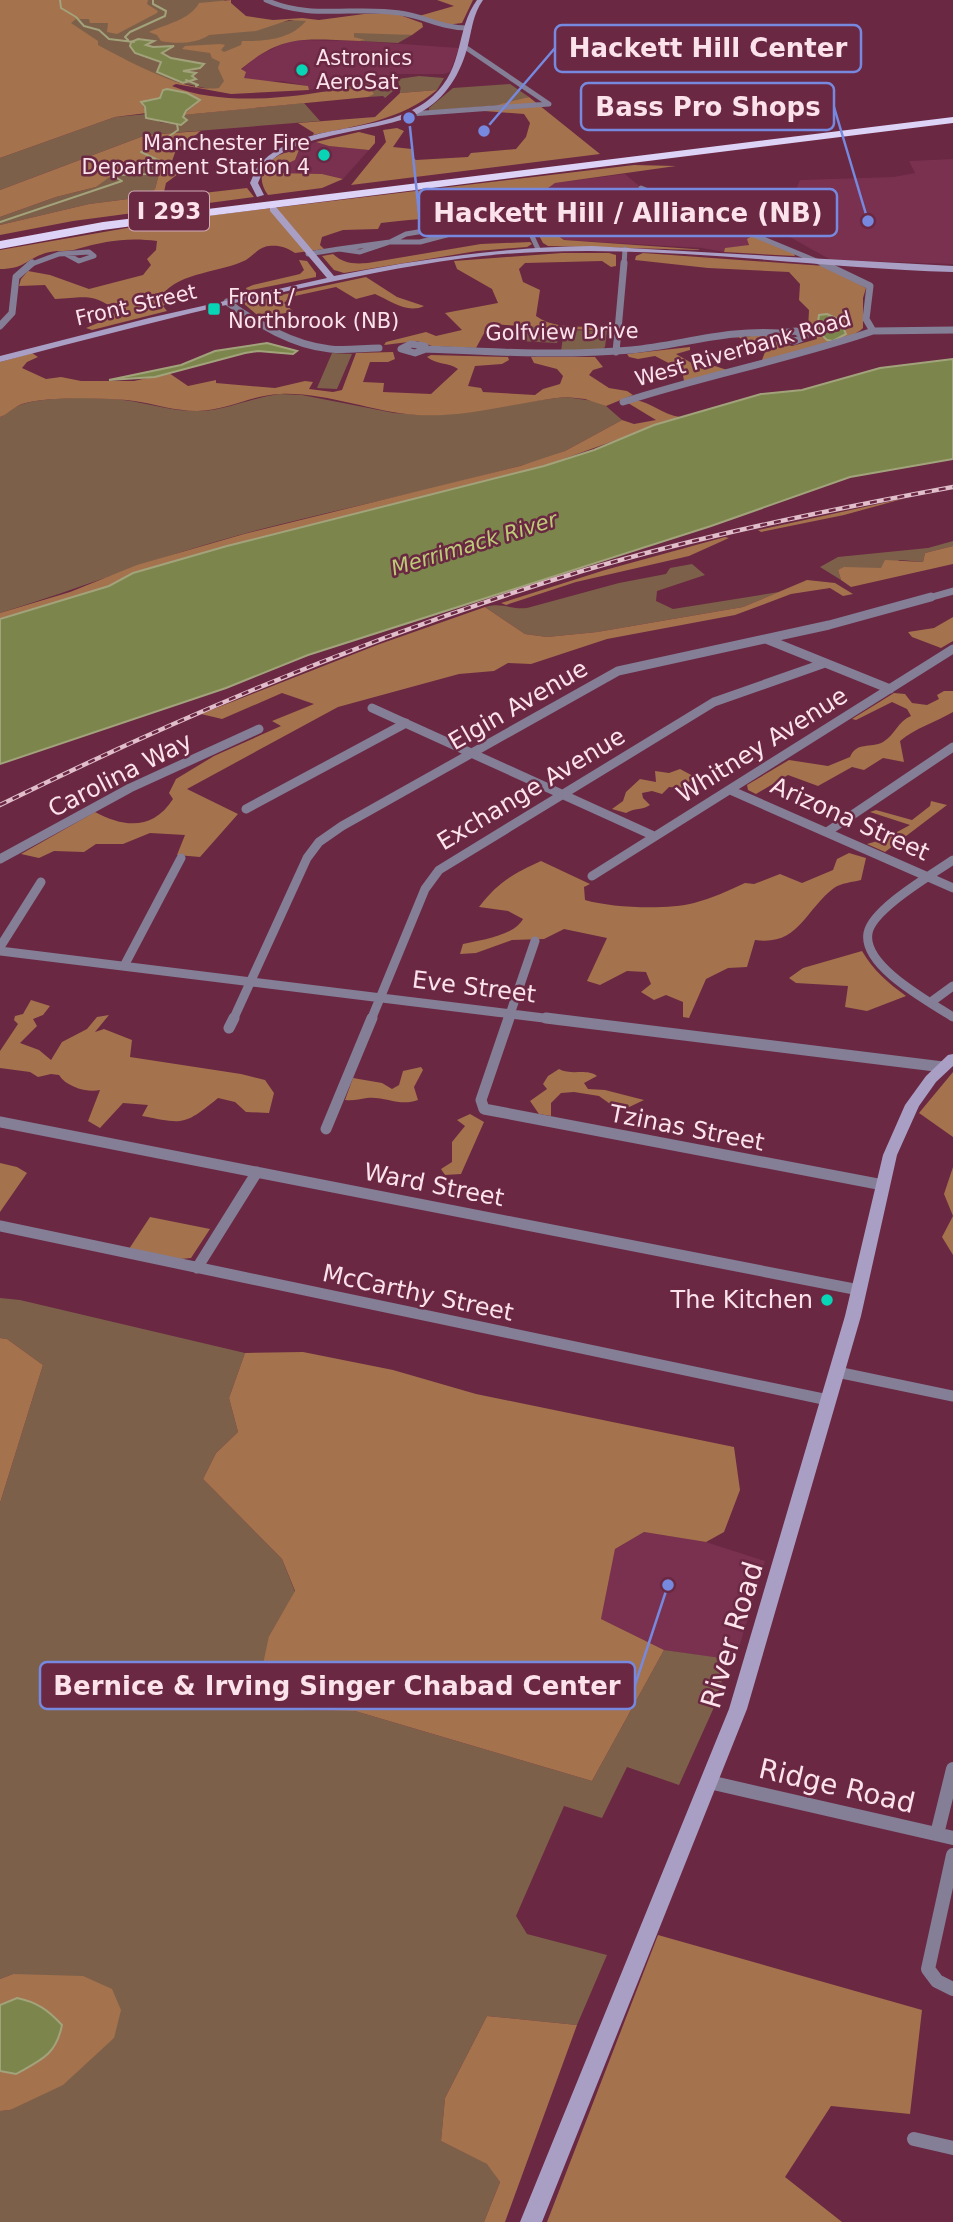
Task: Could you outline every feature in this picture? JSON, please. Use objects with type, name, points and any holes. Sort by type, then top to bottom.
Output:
[{"type":"highway","name":"I 293","points":[[0,239],[179,210],[953,114]]},
{"type":"highway","name":"I 293","points":[[0,245],[164,218],[953,120]]},
{"type":"street","points":[[266,0],[297,9],[404,13],[443,26],[469,27]]},
{"type":"street","points":[[355,0],[356,11]]},
{"type":"street","points":[[411,114],[444,91],[460,63],[470,16],[480,0]]},
{"type":"street","points":[[260,195],[254,183],[256,175],[266,162],[281,151],[313,140],[411,114],[549,104],[465,47]]},
{"type":"street","points":[[641,188],[862,280],[870,286],[866,319],[873,331]]},
{"type":"street","points":[[273,209],[308,254],[332,279]]},
{"type":"street","points":[[308,254],[390,242],[414,232],[522,231],[531,234],[538,249]]},
{"type":"street","name":"Front Street","points":[[0,359],[116,327],[332,279],[447,259],[538,249],[625,249],[953,269]]},
{"type":"street","points":[[616,352],[625,249]]},
{"type":"street","points":[[0,327],[12,313],[14,286],[19,273],[40,258],[66,254]]},
{"type":"street","points":[[227,302],[249,319],[291,338],[317,346],[334,349],[379,348]]},
{"type":"street","name":"West Riverbank Road","points":[[622,402],[676,385],[798,356],[873,331],[953,330]]},
{"type":"street","name":"Golfview Drive","points":[[426,349],[551,354],[616,352],[658,348],[737,331],[780,333]]},
{"type":"street","name":"Elgin Avenue","points":[[229,1028],[313,848],[342,826],[618,671],[875,614],[953,592]]},
{"type":"street","points":[[766,639],[890,689]]},
{"type":"street","name":"Whitney Avenue","points":[[592,876],[953,649]]},
{"type":"street","name":"Exchange Avenue","points":[[326,1129],[425,888],[439,870],[714,702],[825,663]]},
{"type":"street","points":[[372,708],[654,836]]},
{"type":"street","points":[[246,809],[406,723]]},
{"type":"street","name":"Carolina Way","points":[[0,859],[130,788],[259,729]]},
{"type":"street","points":[[827,832],[953,747]]},
{"type":"street","name":"Arizona Street","points":[[730,790],[953,888]]},
{"type":"street","points":[[124,966],[181,858]]},
{"type":"street","points":[[953,860],[877,919],[871,926],[868,942],[871,952],[885,969],[953,1017]]},
{"type":"street","points":[[0,949],[41,882]]},
{"type":"street","points":[[512,1012],[536,942]]},
{"type":"street","name":"Eve Street","points":[[0,949],[251,982],[948,1063]]},
{"type":"street","points":[[931,1002],[953,986]]},
{"type":"street","name":"Tzinas Street","points":[[512,1012],[481,1100],[484,1109],[883,1185]]},
{"type":"street","name":"River Road","points":[[531,2222],[745,1689],[859,1290],[890,1155],[904,1121],[921,1091],[948,1063]]},
{"type":"street","name":"Ward Street","points":[[0,1122],[859,1290]]},
{"type":"street","points":[[197,1268],[257,1172]]},
{"type":"street","name":"McCarthy Street","points":[[0,1227],[828,1400]]},
{"type":"street","points":[[836,1372],[953,1396]]},
{"type":"street","points":[[937,1834],[953,1769]]},
{"type":"street","name":"Ridge Road","points":[[709,1782],[953,1838]]},
{"type":"street","points":[[953,1855],[928,1969],[937,1981],[953,1989]]},
{"type":"street","points":[[914,2139],[953,2148]]},
{"type":"shaded area","points":[[0,0],[224,0],[246,28],[300,19],[353,25],[276,40],[247,56],[228,93],[145,75]]},
{"type":"shaded area","points":[[0,0],[148,0],[147,4],[158,11],[157,13],[117,34],[107,32],[108,23],[90,23],[89,19],[76,19],[71,23],[98,41],[98,45],[141,67],[174,81],[205,88],[219,88],[224,81],[218,68],[220,62],[212,58],[210,53],[182,49],[185,46],[220,44],[225,45],[221,50],[224,52],[241,45],[242,41],[285,36],[306,21],[289,20],[256,31],[209,35],[198,40],[173,43],[161,41],[157,35],[149,32],[184,18],[199,3],[231,0],[246,16],[273,20],[302,18],[319,20],[364,14],[397,14],[422,23],[423,27],[412,35],[354,33],[354,37],[365,40],[310,40],[284,44],[257,57],[241,69],[246,72],[244,78],[308,86],[309,90],[231,94],[176,84],[172,86],[203,95],[253,99],[354,89],[372,91],[374,94],[368,97],[183,115],[196,104],[177,92],[163,90],[160,98],[147,100],[142,104],[147,113],[115,117],[0,158]]},
{"type":"shaded area","points":[[437,0],[473,0],[462,23],[446,25],[419,16],[454,6]]},
{"type":"shaded area","points":[[369,31],[412,35],[398,43],[360,41],[363,41],[354,37],[353,33]]},
{"type":"shaded area","points":[[290,40],[360,41],[459,48],[450,72],[444,74],[398,74],[309,90],[307,86],[282,81],[261,82],[244,78],[241,70],[256,57]]},
{"type":"shaded area","points":[[419,76],[444,78],[437,90],[400,93],[398,79]]},
{"type":"shaded area","points":[[390,79],[393,91],[385,98],[368,97],[372,92],[338,88]]},
{"type":"shaded area","points":[[510,84],[529,97],[512,104],[429,111],[429,108],[453,88]]},
{"type":"shaded area","points":[[437,90],[394,115],[362,125],[313,135],[314,133],[298,123],[375,117],[400,93]]},
{"type":"shaded area","points":[[529,97],[600,154],[351,185],[386,142],[383,130],[397,128],[404,131],[393,147],[412,149],[412,157],[416,160],[468,157],[471,153],[516,149],[526,137],[530,123],[524,114],[484,111]]},
{"type":"shaded area","points":[[304,103],[320,121],[146,135],[0,190],[0,158],[115,117],[147,114],[146,118],[178,125],[183,115]]},
{"type":"shaded area","points":[[201,131],[176,150],[172,161],[178,174],[166,183],[164,192],[177,196],[247,188],[254,197],[73,221],[0,235],[0,225],[89,204],[144,197],[155,189],[160,170],[158,163],[123,167],[96,187],[56,197],[0,217],[0,190],[146,135]]},
{"type":"shaded area","points":[[359,132],[375,136],[375,143],[369,150],[316,142]]},
{"type":"shaded area","points":[[316,142],[369,150],[343,179],[322,174],[276,173],[280,167],[295,160],[299,150],[288,151]]},
{"type":"shaded area","points":[[299,150],[295,160],[280,167],[276,173],[322,174],[343,179],[322,188],[268,195],[262,178],[267,164],[281,154]]},
{"type":"shaded area","points":[[953,159],[953,264],[831,260],[779,231],[800,180],[894,177],[915,173],[909,161]]},
{"type":"shaded area","points":[[149,162],[158,163],[160,170],[155,189],[144,197],[89,204],[0,225],[0,217],[56,197],[96,187],[117,169]]},
{"type":"shaded area","points":[[634,165],[676,166],[555,183],[548,188],[586,197],[603,192],[661,199],[740,230],[737,233],[727,231],[702,220],[672,213],[581,207],[567,208],[552,232],[564,240],[707,250],[548,246],[543,243],[535,228],[479,218],[381,223],[378,229],[343,230],[322,237],[320,245],[324,249],[295,253],[279,246],[265,247],[246,260],[190,277],[170,287],[162,295],[172,299],[163,306],[167,311],[92,330],[86,328],[112,317],[115,310],[93,298],[55,299],[45,285],[19,286],[21,279],[28,271],[50,275],[89,289],[143,275],[151,265],[147,259],[156,250],[157,241],[117,240],[74,250],[50,252],[22,265],[0,269],[0,250],[173,220]]},
{"type":"shaded area","points":[[625,174],[650,195],[661,199],[603,192],[586,197],[547,188],[555,183]]},
{"type":"shaded area","points":[[585,207],[677,215],[704,221],[723,232],[740,230],[754,235],[750,244],[725,248],[724,252],[702,248],[564,240],[552,233],[567,208]]},
{"type":"shaded area","points":[[754,235],[793,252],[795,256],[724,252],[725,248],[749,245],[747,239]]},
{"type":"shaded area","points":[[481,244],[532,244],[527,247],[477,251],[344,273],[334,270],[322,256],[333,254],[349,263],[368,263]]},
{"type":"shaded area","points":[[562,253],[609,253],[616,255],[616,266],[611,267],[602,261],[525,263],[519,269],[523,282],[540,290],[536,316],[561,325],[608,327],[607,331],[489,324],[476,348],[432,346],[417,341],[384,345],[386,342],[426,332],[436,336],[462,330],[445,313],[498,303],[492,289],[457,269],[454,261]]},
{"type":"shaded area","points":[[643,253],[825,266],[866,288],[863,298],[863,328],[832,344],[684,381],[682,370],[655,356],[638,359],[627,354],[690,347],[690,350],[676,354],[702,369],[715,366],[727,370],[762,360],[765,352],[738,337],[764,335],[792,346],[817,339],[815,334],[808,330],[809,310],[799,300],[800,284],[789,272],[708,268],[635,260],[636,256]]},
{"type":"shaded area","points":[[299,260],[307,261],[316,277],[247,291],[246,288],[253,285],[300,274],[304,270]]},
{"type":"shaded area","points":[[366,277],[397,297],[424,306],[405,308],[375,294],[356,299],[336,287],[290,297],[284,303],[293,311],[262,319],[243,303]]},
{"type":"shaded area","points":[[524,325],[561,327],[557,343],[519,341]]},
{"type":"shaded area","points":[[564,330],[607,331],[605,347],[601,350],[561,351]]},
{"type":"shaded area","points":[[393,352],[395,359],[388,362],[370,362],[363,382],[384,383],[383,392],[431,394],[458,369],[427,357],[431,355],[508,357],[509,360],[502,364],[475,366],[468,386],[481,388],[483,392],[535,395],[543,389],[560,384],[563,376],[557,369],[534,363],[531,357],[595,357],[603,367],[593,370],[589,375],[609,388],[627,391],[633,395],[606,406],[585,399],[565,397],[473,412],[435,415],[400,413],[297,394],[269,395],[197,411],[123,400],[62,399],[22,404],[0,417],[0,362],[32,353],[38,357],[27,362],[22,368],[46,379],[61,377],[81,381],[134,381],[169,373],[188,386],[216,380],[216,383],[275,388],[305,381],[313,382],[309,389],[333,392],[342,390],[356,353]]},
{"type":"shaded area","points":[[332,353],[352,354],[337,389],[317,388]]},
{"type":"shaded area","points":[[280,394],[302,395],[394,413],[422,415],[565,397],[594,401],[606,406],[622,420],[547,458],[212,543],[0,613],[0,417],[20,405],[34,401],[111,399],[177,410],[201,411]]},
{"type":"shaded area","points":[[635,400],[680,417],[544,466],[227,546],[133,573],[109,586],[0,619],[0,613],[70,592],[137,565],[244,534],[520,466],[565,451],[622,420],[634,424],[656,420],[628,403]]},
{"type":"shaded area","points":[[906,498],[844,515],[761,532],[758,530]]},
{"type":"shaded area","points":[[729,538],[689,556],[576,582],[506,605],[501,603],[605,570]]},
{"type":"shaded area","points":[[953,541],[953,546],[925,553],[923,562],[900,560],[881,568],[838,570],[841,580],[820,567],[838,557],[928,548]]},
{"type":"shaded area","points":[[953,546],[953,564],[851,587],[841,580],[838,570],[844,567],[881,568],[885,560],[923,562],[925,553]]},
{"type":"shaded area","points":[[692,564],[705,575],[657,591],[656,601],[673,609],[779,592],[743,607],[597,632],[547,637],[525,634],[485,607],[497,605],[527,608],[619,583],[666,574],[670,568]]},
{"type":"shaded area","points":[[807,580],[835,583],[853,594],[843,596],[830,588],[791,594],[735,615],[607,639],[531,664],[508,663],[494,671],[459,674],[338,707],[187,789],[238,814],[200,857],[177,855],[185,835],[150,833],[123,844],[96,844],[84,852],[54,851],[39,858],[21,854],[95,812],[128,823],[147,821],[157,816],[173,799],[169,793],[176,779],[214,756],[281,726],[272,721],[314,704],[282,693],[222,719],[201,714],[377,645],[485,607],[525,634],[547,637],[597,632],[743,607]]},
{"type":"shaded area","points":[[953,617],[953,641],[941,648],[912,637],[908,632],[934,628]]},
{"type":"shaded area","points":[[944,691],[953,691],[953,712],[912,732],[900,741],[904,762],[883,758],[864,770],[852,767],[818,786],[788,775],[756,794],[748,790],[747,785],[789,760],[828,766],[850,757],[860,747],[883,742],[911,716],[907,709],[892,702],[856,720],[852,719],[894,693],[905,694],[912,703],[927,705],[939,699],[937,695]]},
{"type":"shaded area","points":[[680,769],[695,777],[681,788],[669,787],[662,794],[652,791],[642,793],[650,805],[647,807],[626,813],[612,809],[623,801],[626,792],[640,779],[656,782],[655,771],[669,773]]},
{"type":"shaded area","points":[[931,801],[947,805],[885,852],[867,844],[884,839],[910,825],[870,812],[876,810],[912,820],[930,806]]},
{"type":"shaded area","points":[[849,853],[866,858],[861,880],[834,888],[800,925],[782,938],[755,940],[747,967],[728,968],[706,979],[689,1018],[683,1017],[683,1002],[666,995],[654,1000],[641,992],[651,984],[646,972],[627,971],[600,985],[587,981],[607,938],[564,929],[544,939],[512,940],[476,953],[460,954],[463,944],[496,936],[519,925],[523,919],[508,911],[479,907],[507,880],[541,861],[590,884],[584,887],[585,900],[610,905],[655,907],[694,903],[745,883],[754,884],[780,874],[802,883],[833,870],[837,859]]},
{"type":"shaded area","points":[[862,951],[881,976],[906,996],[867,1011],[845,1007],[848,986],[796,983],[789,978],[803,968]]},
{"type":"shaded area","points":[[31,1000],[50,1006],[43,1015],[33,1019],[37,1026],[20,1043],[39,1050],[51,1060],[62,1042],[87,1029],[97,1017],[109,1015],[95,1032],[104,1029],[132,1040],[130,1057],[265,1080],[274,1093],[269,1113],[246,1112],[235,1102],[218,1098],[198,1114],[175,1121],[142,1116],[148,1105],[123,1103],[100,1128],[88,1121],[100,1090],[78,1088],[59,1075],[38,1077],[30,1072],[0,1068],[0,1051],[18,1024],[14,1020],[15,1016],[23,1014]]},
{"type":"shaded area","points":[[421,1067],[423,1070],[414,1087],[418,1100],[345,1100],[353,1078],[382,1083],[392,1089],[399,1085],[403,1071]]},
{"type":"shaded area","points":[[559,1069],[597,1076],[584,1083],[588,1089],[605,1090],[644,1100],[625,1109],[613,1106],[599,1096],[561,1093],[551,1103],[551,1116],[539,1114],[530,1101],[547,1089],[543,1084],[548,1076]]},
{"type":"shaded area","points":[[953,1072],[953,1137],[919,1113]]},
{"type":"shaded area","points":[[470,1114],[484,1122],[461,1174],[445,1175],[441,1169],[452,1162],[452,1142],[465,1126],[457,1120]]},
{"type":"shaded area","points":[[0,1163],[17,1167],[27,1173],[0,1212]]},
{"type":"shaded area","points":[[953,1167],[953,1216],[944,1194]]},
{"type":"shaded area","points":[[953,1216],[953,1255],[942,1237]]},
{"type":"shaded area","points":[[150,1217],[210,1229],[191,1258],[181,1259],[129,1249]]},
{"type":"shaded area","points":[[0,1298],[20,1300],[245,1353],[229,1398],[238,1432],[216,1453],[203,1479],[282,1559],[295,1592],[269,1636],[303,1710],[355,1711],[592,1781],[664,1650],[728,1659],[715,1705],[679,1785],[627,1767],[602,1818],[564,1806],[516,1916],[527,1934],[607,1955],[577,2025],[487,2016],[445,2098],[441,2141],[488,2164],[500,2182],[484,2222],[0,2222],[0,2111],[10,2110],[114,2038],[13,1974],[0,1979],[0,1503],[43,1365],[7,1339],[0,1338]]},
{"type":"shaded area","points":[[0,1338],[7,1339],[43,1365],[0,1503]]},
{"type":"shaded area","points":[[303,1352],[393,1370],[476,1394],[734,1447],[740,1490],[724,1532],[706,1542],[644,1532],[615,1549],[601,1619],[664,1650],[592,1781],[355,1711],[303,1710],[259,1683],[269,1636],[295,1591],[282,1559],[203,1479],[216,1453],[238,1432],[229,1398],[245,1353]]},
{"type":"shaded area","points":[[644,1532],[706,1542],[765,1561],[735,1661],[664,1650],[601,1619],[615,1549]]},
{"type":"shaded area","points":[[658,1935],[922,2010],[910,2114],[831,2106],[785,2177],[842,2222],[547,2222]]},
{"type":"shaded area","points":[[13,1974],[83,1976],[112,1989],[121,2010],[114,2038],[63,2085],[10,2110],[0,2111],[0,2071],[16,2074],[17,1998],[0,2005],[0,1979]]},
{"type":"shaded area","points":[[487,2016],[577,2025],[505,2222],[484,2222],[500,2182],[487,2164],[441,2141],[445,2098]]},
{"type":"water","points":[[138,39],[154,41],[146,45],[153,47],[174,46],[162,53],[171,58],[204,64],[200,68],[183,71],[196,73],[192,76],[196,79],[183,83],[157,72],[161,62],[135,53],[130,46],[131,42]]},
{"type":"water","points":[[163,90],[187,93],[200,100],[186,111],[183,117],[187,120],[181,125],[146,118],[145,107],[141,102],[160,98]]},
{"type":"water","points":[[827,314],[840,320],[846,334],[833,341],[827,340],[820,332],[819,315]]},
{"type":"water","points":[[267,343],[297,351],[293,354],[258,351],[245,353],[155,377],[109,380],[181,365],[215,351]]},
{"type":"water","name":"Merrimack River","points":[[953,359],[953,459],[850,477],[711,526],[308,655],[226,688],[0,764],[0,619],[109,586],[133,573],[227,546],[544,466],[594,450],[654,425],[761,394],[802,390],[880,368]]},
{"type":"water","points":[[17,1998],[42,2007],[62,2025],[56,2043],[46,2056],[16,2074],[0,2071],[0,2005]]},
{"type":"waterway","points":[[60,0],[61,8],[76,17],[84,26],[99,30],[109,39],[134,42]]},
{"type":"waterway","points":[[128,40],[125,37],[130,32],[165,16],[166,11],[153,4],[153,0]]},
{"type":"waterway","points":[[186,80],[198,85],[196,86]]},
{"type":"waterway","points":[[0,222],[122,181],[115,177],[117,175],[147,174],[147,168],[160,161],[141,152],[163,145],[165,139],[178,130],[177,124]]},
{"type":"railway","points":[[0,805],[142,738],[286,676],[359,647],[507,595],[628,558],[720,535],[953,487]]},
{"type":"place","name":"Astronics AeroSat","points":[[302,70]]},
{"type":"place","name":"Hackett Hill / Alliance (NB)","points":[[409,118]]},
{"type":"place","name":"Hackett Hill Center","points":[[484,131]]},
{"type":"place","name":"Manchester Fire Department Station 4","points":[[324,155]]},
{"type":"place","name":"Bass Pro Shops","points":[[868,221]]},
{"type":"place","name":"Front / Northbrook (NB)","points":[[214,309]]},
{"type":"place","name":"The Kitchen","points":[[827,1300]]},
{"type":"place","name":"Bernice & Irving Singer Chabad Center","points":[[668,1585]]}]
